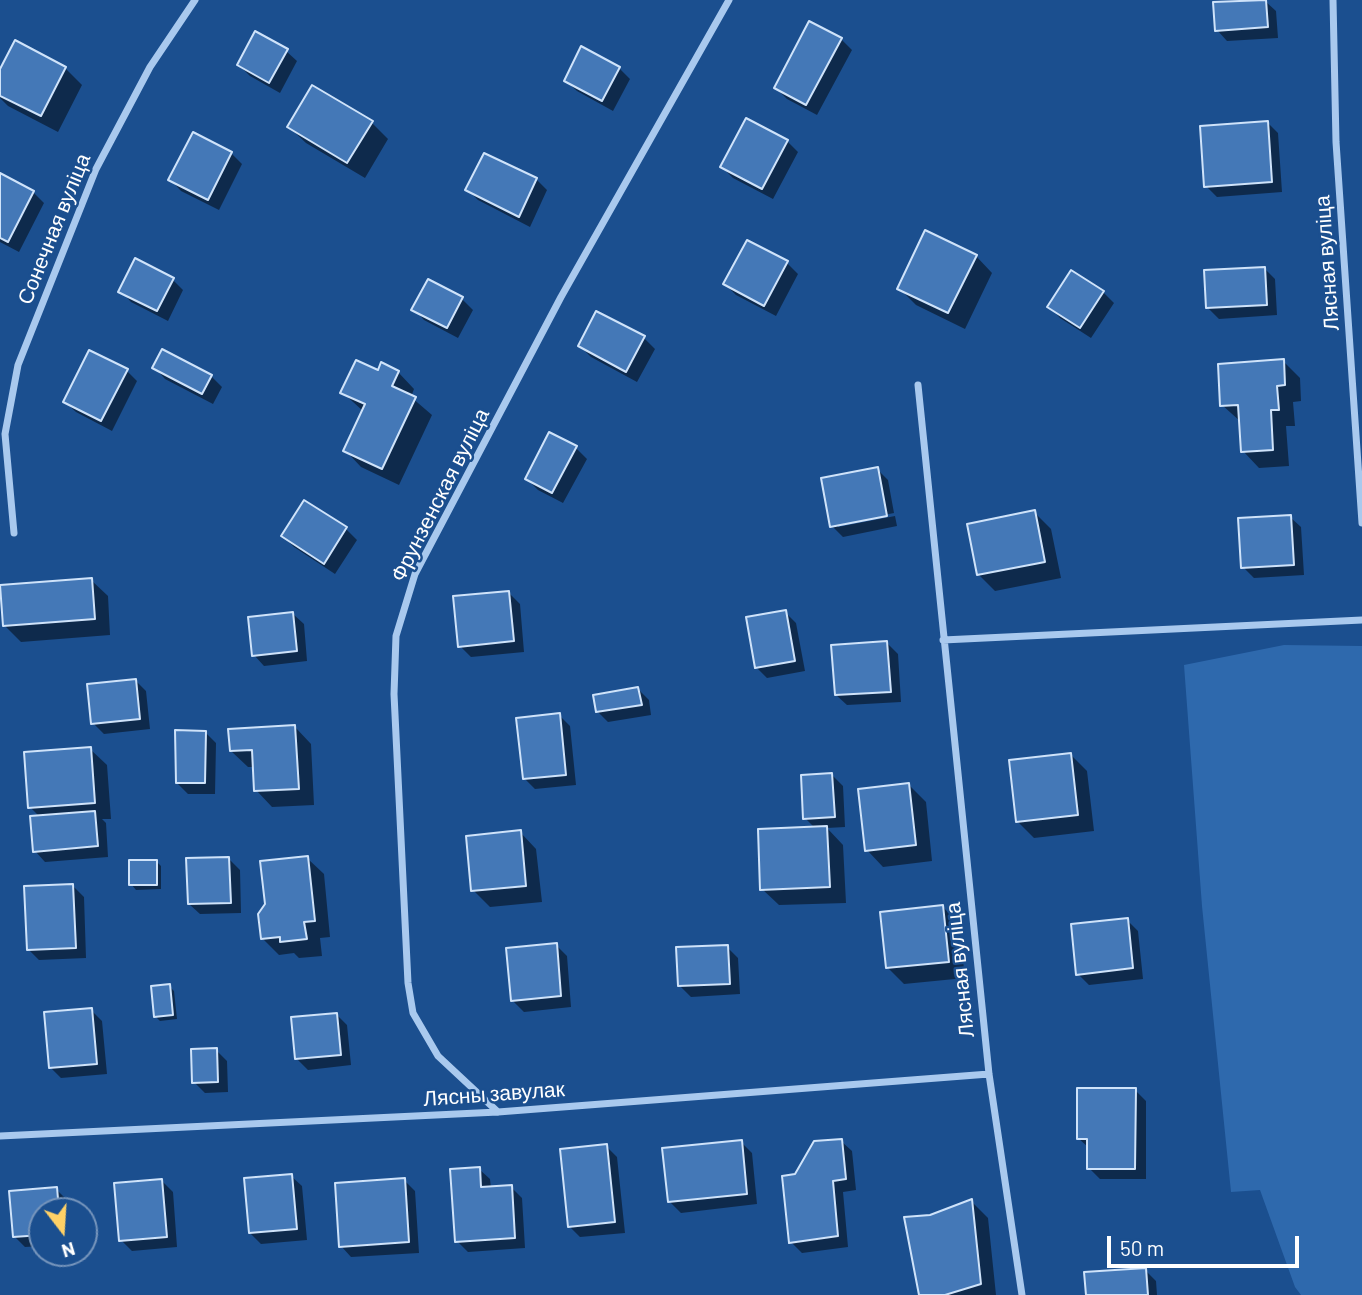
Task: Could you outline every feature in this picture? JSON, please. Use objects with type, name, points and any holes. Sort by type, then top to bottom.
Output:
[{"type":"street","name":"Сонечная вуліца","points":[[13,533],[5,433],[18,365],[96,169],[150,67],[195,0]]},
{"type":"street","name":"Фрунзенская вуліца","points":[[498,1112],[438,1056],[413,1013],[408,983],[394,694],[396,636],[415,574],[561,297],[729,0]]},
{"type":"street","name":"Лясная вуліца","points":[[1333,0],[1336,142],[1362,523]]},
{"type":"street","name":"Лясная вуліца","points":[[918,384],[989,1074],[1022,1295]]},
{"type":"street","points":[[943,640],[1362,620]]},
{"type":"street","name":"Лясны завулак","points":[[0,1136],[498,1112],[989,1074]]},
{"type":"shaded area","points":[[1284,645],[1362,646],[1362,1295],[1301,1295],[1295,1287],[1260,1190],[1231,1192],[1202,906],[1184,665]]},
{"type":"building","points":[[1266,0],[1268,27],[1215,31],[1213,2]]},
{"type":"building","points":[[809,21],[842,38],[806,105],[774,88]]},
{"type":"building","points":[[255,31],[288,49],[269,83],[237,65]]},
{"type":"building","points":[[15,40],[66,67],[41,116],[0,96],[0,69]]},
{"type":"building","points":[[581,46],[620,67],[602,101],[564,81]]},
{"type":"building","points":[[312,85],[373,121],[347,163],[287,127]]},
{"type":"building","points":[[746,118],[788,140],[762,189],[720,167]]},
{"type":"building","points":[[1268,121],[1272,182],[1204,187],[1200,126]]},
{"type":"building","points":[[193,132],[232,152],[208,200],[168,180]]},
{"type":"building","points":[[484,153],[537,178],[519,217],[465,190]]},
{"type":"building","points":[[0,173],[34,191],[8,242],[0,238]]},
{"type":"building","points":[[925,230],[977,255],[948,313],[897,289]]},
{"type":"building","points":[[747,240],[788,261],[764,306],[723,284]]},
{"type":"building","points":[[135,258],[174,278],[157,311],[118,292]]},
{"type":"building","points":[[1265,267],[1267,305],[1206,308],[1204,270]]},
{"type":"building","points":[[1071,270],[1104,291],[1080,328],[1047,307]]},
{"type":"building","points":[[428,279],[463,297],[447,328],[411,310]]},
{"type":"building","points":[[596,311],[645,336],[626,372],[578,346]]},
{"type":"building","points":[[162,349],[212,375],[202,394],[152,368]]},
{"type":"building","points":[[89,350],[128,369],[101,421],[63,402]]},
{"type":"building","points":[[1284,359],[1285,385],[1277,386],[1279,410],[1271,410],[1273,450],[1241,452],[1238,405],[1220,406],[1218,364]]},
{"type":"building","points":[[356,360],[378,370],[381,362],[399,371],[392,386],[416,397],[382,469],[343,451],[365,404],[340,393]]},
{"type":"building","points":[[549,432],[577,446],[552,493],[525,479]]},
{"type":"building","points":[[878,467],[887,516],[830,527],[821,478]]},
{"type":"building","points":[[304,500],[347,527],[324,564],[281,536]]},
{"type":"building","points":[[1035,510],[1045,562],[977,575],[967,524]]},
{"type":"building","points":[[1291,515],[1294,565],[1241,568],[1238,518]]},
{"type":"building","points":[[92,578],[95,619],[3,626],[0,585]]},
{"type":"building","points":[[509,591],[514,641],[458,647],[453,596]]},
{"type":"building","points":[[786,610],[795,661],[755,668],[746,617]]},
{"type":"building","points":[[293,612],[297,651],[252,656],[248,617]]},
{"type":"building","points":[[887,641],[891,692],[835,695],[831,645]]},
{"type":"building","points":[[136,679],[140,719],[91,724],[87,684]]},
{"type":"building","points":[[638,687],[642,705],[596,712],[593,695]]},
{"type":"building","points":[[560,713],[566,775],[523,779],[516,718]]},
{"type":"building","points":[[295,725],[299,789],[254,791],[252,750],[230,751],[228,729]]},
{"type":"building","points":[[175,730],[206,731],[205,783],[176,783]]},
{"type":"building","points":[[91,747],[95,803],[28,808],[24,752]]},
{"type":"building","points":[[1071,753],[1078,815],[1016,822],[1009,760]]},
{"type":"building","points":[[832,773],[835,817],[803,819],[801,775]]},
{"type":"building","points":[[909,783],[916,845],[865,851],[858,789]]},
{"type":"building","points":[[95,811],[98,846],[33,852],[30,816]]},
{"type":"building","points":[[827,826],[830,887],[760,890],[758,829]]},
{"type":"building","points":[[521,830],[526,886],[471,891],[466,836]]},
{"type":"building","points":[[308,856],[315,921],[304,922],[307,939],[280,942],[280,937],[261,939],[258,914],[265,904],[260,861]]},
{"type":"building","points":[[229,857],[231,903],[188,904],[186,858]]},
{"type":"building","points":[[129,860],[157,860],[157,885],[129,885]]},
{"type":"building","points":[[73,884],[76,948],[27,950],[24,886]]},
{"type":"building","points":[[943,905],[949,962],[886,968],[880,912]]},
{"type":"building","points":[[1128,918],[1133,968],[1076,975],[1071,924]]},
{"type":"building","points":[[557,943],[561,996],[511,1001],[506,948]]},
{"type":"building","points":[[728,945],[730,984],[678,986],[676,947]]},
{"type":"building","points":[[170,984],[173,1015],[154,1017],[151,986]]},
{"type":"building","points":[[92,1008],[97,1064],[49,1068],[44,1012]]},
{"type":"building","points":[[337,1013],[341,1055],[295,1059],[291,1017]]},
{"type":"building","points":[[217,1048],[218,1082],[192,1083],[191,1049]]},
{"type":"building","points":[[1077,1088],[1136,1088],[1135,1169],[1087,1169],[1087,1139],[1077,1139]]},
{"type":"building","points":[[842,1139],[846,1179],[833,1181],[838,1236],[789,1243],[782,1176],[795,1174],[814,1141]]},
{"type":"building","points":[[742,1140],[747,1194],[668,1202],[662,1148]]},
{"type":"building","points":[[607,1144],[615,1222],[568,1227],[560,1149]]},
{"type":"building","points":[[480,1167],[481,1187],[512,1185],[515,1238],[455,1242],[450,1169]]},
{"type":"building","points":[[292,1174],[297,1229],[249,1233],[244,1178]]},
{"type":"building","points":[[405,1178],[409,1242],[339,1247],[335,1183]]},
{"type":"building","points":[[162,1179],[167,1237],[119,1241],[114,1183]]},
{"type":"building","points":[[57,1187],[58,1197],[28,1197],[28,1236],[13,1237],[9,1191]]},
{"type":"building","points":[[972,1199],[981,1284],[945,1295],[919,1295],[904,1217],[930,1215]]},
{"type":"building","points":[[1146,1268],[1148,1295],[1086,1295],[1084,1272]]}]
